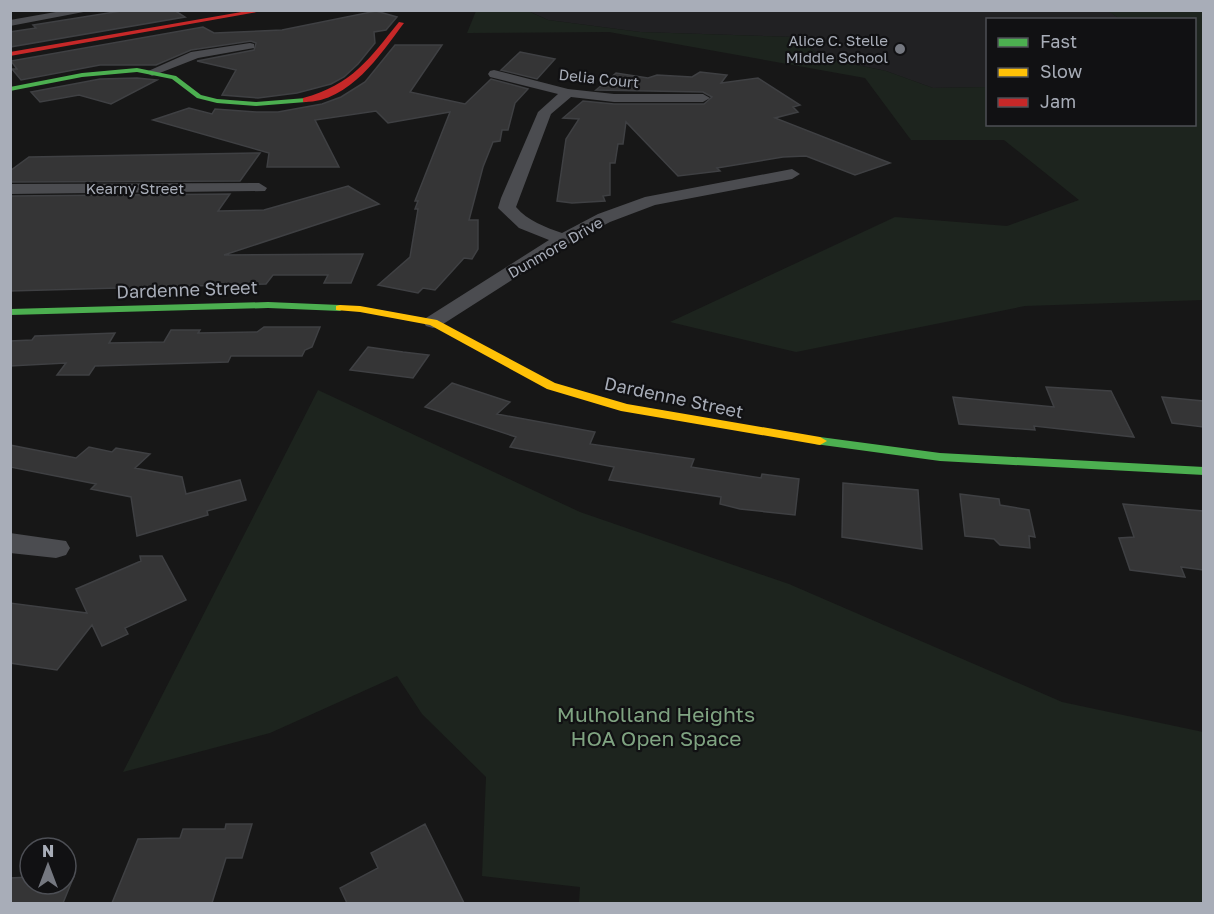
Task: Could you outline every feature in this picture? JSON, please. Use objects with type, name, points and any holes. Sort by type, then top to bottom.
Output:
[{"type":"street","points":[[10,52],[247,10]]},
{"type":"street","points":[[10,52],[266,10]]},
{"type":"street","points":[[10,23],[81,11]]},
{"type":"street","points":[[10,89],[92,74],[152,72],[183,81],[197,97],[224,103],[253,105],[306,100],[336,91],[351,82],[401,23]]},
{"type":"street","points":[[152,72],[195,56],[250,46]]},
{"type":"street","name":"Delia Court","points":[[494,74],[568,93],[615,98],[703,98]]},
{"type":"street","points":[[564,239],[536,230],[516,219],[507,208],[509,198],[545,112],[568,93]]},
{"type":"street","name":"Dunmore Drive","points":[[433,322],[564,239],[604,218],[651,201],[792,174]]},
{"type":"street","name":"Kearny Street","points":[[10,189],[259,188]]},
{"type":"street","name":"Dardenne Street","points":[[10,312],[268,305],[360,309],[433,322],[551,386],[625,408],[774,435],[940,457],[1203,471]]},
{"type":"street","points":[[10,543],[56,548]]},
{"type":"shaded area","name":"Alice C. Stelle Middle School","points":[[1108,10],[1119,18],[986,18],[986,87],[933,88],[886,71],[823,58],[796,37],[640,32],[548,20],[528,11]]},
{"type":"green space","points":[[476,11],[528,11],[548,20],[640,32],[796,37],[823,58],[886,71],[933,88],[986,87],[986,126],[1196,126],[1196,18],[1118,18],[1108,11],[1203,11],[1203,300],[1025,306],[796,352],[670,322],[895,217],[1007,226],[1079,200],[1004,140],[911,140],[865,78],[609,32],[467,33]]},
{"type":"green space","name":"Mulholland Heights HOA Open Space","points":[[318,390],[580,512],[789,584],[1062,702],[1203,732],[1203,903],[579,903],[580,887],[482,876],[486,777],[422,714],[397,676],[270,733],[123,772]]},
{"type":"building","points":[[127,10],[174,10],[185,17],[10,47],[10,32],[36,28],[33,25]]},
{"type":"building","points":[[376,11],[397,17],[386,30],[374,32],[375,43],[358,64],[344,77],[331,84],[297,93],[258,98],[222,95],[236,70],[197,61],[254,50],[256,43],[251,41],[191,50],[156,65],[100,65],[21,80],[12,69],[17,69],[11,61],[203,27],[214,33],[282,30]]},
{"type":"building","points":[[395,45],[442,45],[410,92],[465,104],[491,79],[528,89],[515,103],[508,130],[502,130],[500,141],[493,142],[483,167],[469,220],[478,220],[478,249],[472,259],[464,258],[435,290],[423,288],[418,293],[378,285],[410,257],[418,209],[415,209],[418,201],[415,201],[450,112],[388,123],[376,111],[315,120],[339,167],[267,167],[269,153],[153,120],[189,108],[212,114],[215,109],[278,112],[322,104],[341,97],[365,82]]},
{"type":"building","points":[[520,52],[555,59],[537,79],[501,70]]},
{"type":"building","points":[[700,72],[727,75],[721,83],[758,78],[800,105],[793,107],[798,112],[775,118],[890,163],[855,175],[806,156],[783,157],[717,168],[720,171],[678,176],[626,122],[623,144],[618,144],[615,163],[610,163],[610,195],[603,196],[605,201],[572,203],[557,201],[566,139],[579,119],[563,118],[583,101],[614,104],[704,104],[712,97],[703,92],[596,90],[616,73],[648,78],[657,75],[692,77]]},
{"type":"building","points":[[100,79],[157,80],[111,104],[79,95],[40,102],[31,92]]},
{"type":"building","points":[[260,153],[240,181],[10,182],[10,171],[29,157]]},
{"type":"building","points":[[348,186],[379,204],[224,255],[363,254],[351,283],[324,283],[328,275],[273,275],[266,284],[10,291],[10,196],[230,194],[218,211],[264,210]]},
{"type":"building","points":[[264,327],[320,327],[312,347],[305,350],[302,356],[231,356],[228,362],[95,366],[89,375],[57,375],[66,363],[10,366],[10,341],[32,340],[35,336],[115,333],[109,343],[164,342],[171,330],[200,330],[198,333],[257,332]]},
{"type":"building","points":[[368,347],[429,355],[413,378],[350,370]]},
{"type":"building","points":[[452,383],[510,402],[497,414],[595,432],[590,444],[694,459],[691,467],[761,478],[762,474],[799,479],[795,515],[740,509],[720,504],[721,497],[609,480],[614,467],[510,447],[516,437],[425,407]]},
{"type":"building","points":[[1046,387],[1111,391],[1134,437],[1034,426],[1035,430],[959,424],[953,397],[1054,407]]},
{"type":"building","points":[[1162,397],[1203,401],[1203,427],[1172,423]]},
{"type":"building","points":[[10,445],[76,458],[89,447],[112,452],[116,448],[150,454],[135,468],[182,477],[186,494],[240,480],[246,500],[207,511],[208,515],[137,536],[131,497],[91,489],[96,484],[10,467]]},
{"type":"building","points":[[843,483],[918,490],[922,549],[842,537]]},
{"type":"building","points":[[960,494],[999,499],[1000,505],[1029,510],[1035,537],[1029,536],[1030,548],[1000,545],[994,539],[965,536]]},
{"type":"building","points":[[1123,504],[1203,511],[1203,570],[1181,567],[1185,577],[1130,570],[1119,538],[1134,537]]},
{"type":"building","points":[[140,556],[162,556],[186,600],[125,628],[128,634],[102,646],[92,625],[57,670],[10,663],[10,603],[87,613],[76,589],[141,561]]},
{"type":"building","points":[[226,824],[252,824],[242,858],[226,858],[212,903],[112,903],[138,839],[180,838],[183,829],[225,829]]},
{"type":"building","points":[[425,824],[464,903],[347,903],[340,888],[378,868],[371,853]]},
{"type":"building","points":[[10,878],[18,878],[18,896],[66,896],[63,903],[10,903]]},
{"type":"traffic: fast","points":[[10,89],[82,75],[137,70],[174,77],[199,97],[217,101],[256,104],[306,100]]},
{"type":"traffic: fast","points":[[10,312],[268,305],[340,308]]},
{"type":"traffic: fast","points":[[820,441],[940,457],[1204,471]]},
{"type":"traffic: slow","points":[[340,308],[360,309],[433,322],[551,386],[625,408],[820,441]]},
{"type":"traffic: jam","points":[[10,54],[266,10]]},
{"type":"traffic: jam","points":[[306,100],[324,95],[351,81],[371,61],[401,23]]},
{"type":"place","name":"Alice C. Stelle Middle School","points":[[900,49]]}]
